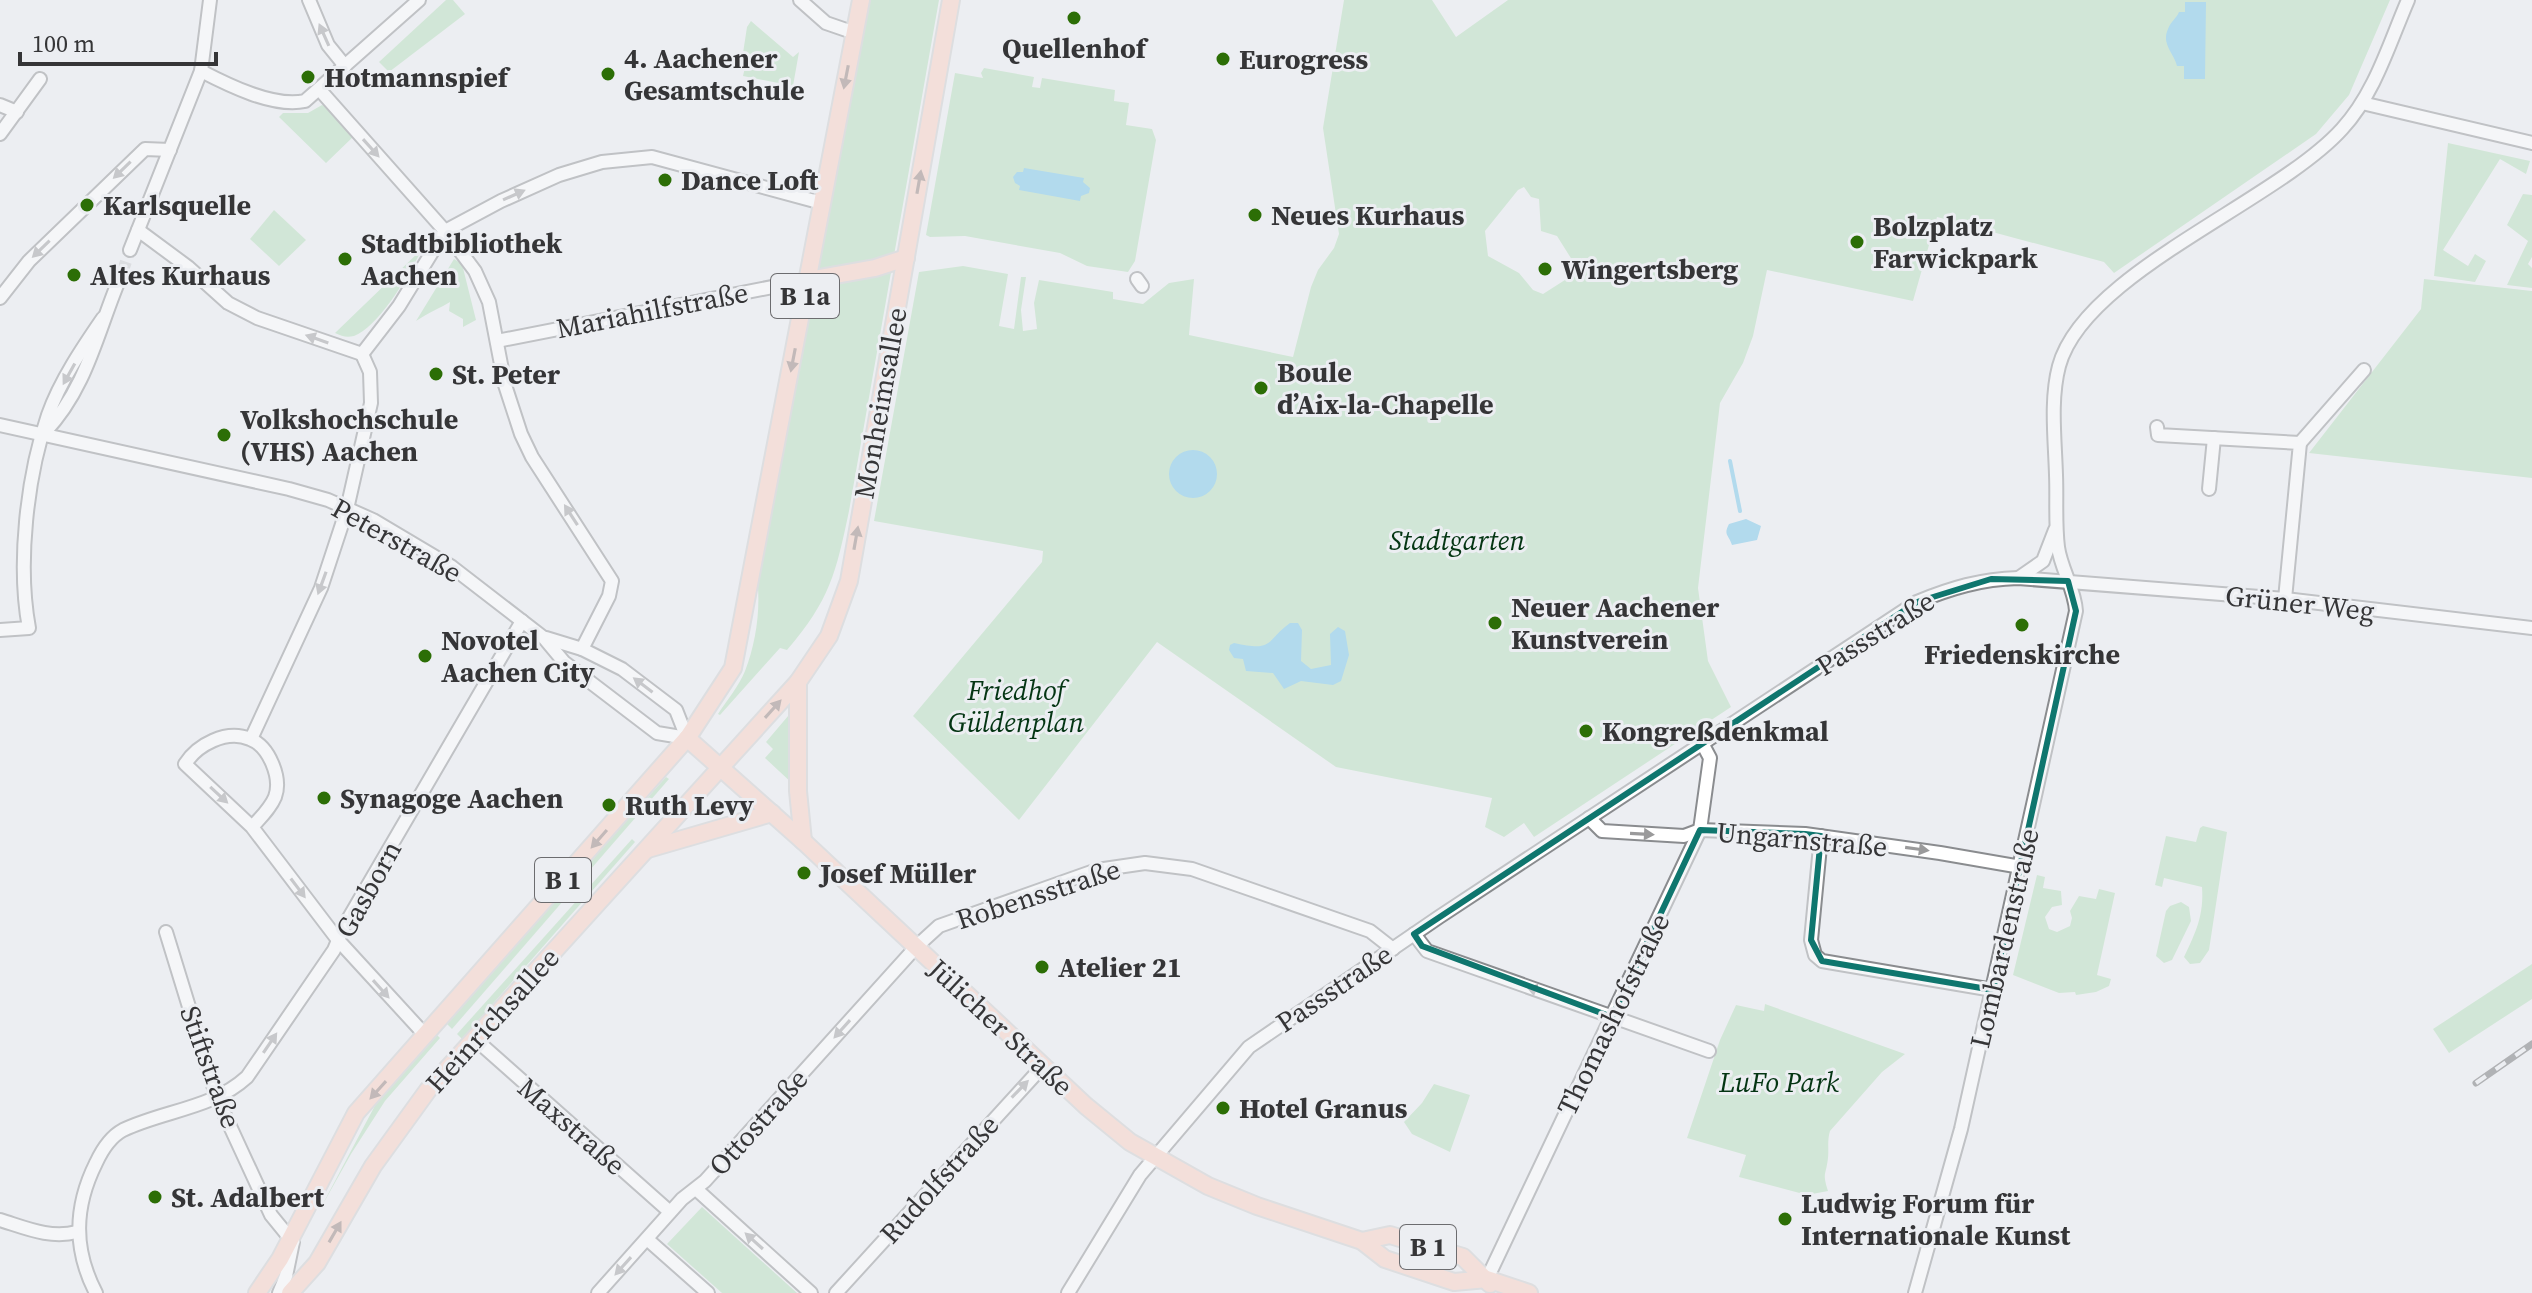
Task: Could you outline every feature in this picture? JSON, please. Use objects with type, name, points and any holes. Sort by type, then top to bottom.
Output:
[{"type":"main road","name":"B 1a","points":[[687,738],[733,668],[738,651],[861,0]]},
{"type":"main road","name":"Monheimsallee","points":[[721,767],[798,682],[829,636],[849,581],[951,0]]},
{"type":"main road","points":[[808,280],[875,268],[906,258]]},
{"type":"main road","points":[[798,682],[798,791],[803,841]]},
{"type":"main road","name":"Jülicher Straße","points":[[687,738],[803,841],[1097,1115],[1154,1157],[1186,1176],[1233,1196],[1362,1241],[1385,1259],[1454,1282],[1529,1293]]},
{"type":"main road","name":"Heinrichsallee","points":[[257,1293],[291,1238],[356,1113],[687,738]]},
{"type":"main road","name":"Heinrichsallee","points":[[290,1293],[317,1263],[373,1166],[428,1090],[721,767]]},
{"type":"main road","points":[[646,850],[772,813]]},
{"type":"main road","name":"Jülicher Straße","points":[[1362,1241],[1390,1235],[1463,1257],[1487,1288]]},
{"type":"street","points":[[130,250],[201,71],[210,0]]},
{"type":"street","points":[[309,0],[328,45],[345,66]]},
{"type":"street","points":[[201,71],[233,88],[290,102],[305,101],[419,0]]},
{"type":"street","points":[[800,0],[826,23],[855,33]]},
{"type":"street","points":[[2068,581],[2058,546],[2055,386],[2066,345],[2078,327],[2133,277],[2315,155],[2343,128],[2362,103],[2377,75],[2408,0]]},
{"type":"street","points":[[0,134],[40,79]]},
{"type":"street","points":[[319,89],[445,231],[475,271],[489,302],[505,385],[521,434],[532,457],[612,581],[609,596],[582,649]]},
{"type":"street","points":[[2362,103],[2532,143]]},
{"type":"street","points":[[0,105],[17,112]]},
{"type":"street","points":[[0,298],[29,261],[145,149],[170,150]]},
{"type":"street","points":[[362,354],[399,306],[445,231],[559,175],[602,162],[652,157],[822,203]]},
{"type":"street","points":[[138,230],[176,257],[228,303],[257,318],[362,354],[370,372],[369,416],[347,509],[321,588],[251,739]]},
{"type":"street","points":[[0,630],[29,628],[22,595],[25,550],[32,476],[43,434],[57,395],[103,318],[122,273]]},
{"type":"street","name":"Mariahilfstraße","points":[[497,341],[808,280]]},
{"type":"street","points":[[2285,599],[2300,443],[2364,370]]},
{"type":"street","name":"Peterstraße","points":[[0,425],[289,489],[328,500],[373,520],[452,567],[544,638],[564,662],[657,733],[687,738]]},
{"type":"street","points":[[2157,427],[2158,435],[2300,443]]},
{"type":"street","points":[[2209,489],[2214,438]]},
{"type":"street","points":[[2018,578],[2043,561],[2057,524]]},
{"type":"street","name":"Passstraße","points":[[1068,1293],[1134,1182],[1249,1047],[1414,934],[1917,602],[1954,586],[1991,579],[2068,581]]},
{"type":"street","name":"Grüner Weg","points":[[2068,581],[2285,599],[2532,628]]},
{"type":"street","name":"Lombardenstraße","points":[[1915,1293],[1961,1129],[2021,867],[2076,611],[2068,581]]},
{"type":"street","name":"Gasborn","points":[[217,1098],[231,1092],[247,1077],[338,940],[522,621]]},
{"type":"street","name":"Peterstraße","points":[[544,638],[582,649],[622,669],[676,710],[687,738]]},
{"type":"street","points":[[252,827],[269,808],[276,794],[277,779],[265,751],[251,739],[236,736],[206,744],[192,753],[185,764],[252,827],[338,940],[426,1036]]},
{"type":"street","name":"Thomashofstraße","points":[[1487,1288],[1700,830],[1710,758],[1702,743]]},
{"type":"street","name":"Ungarnstraße","points":[[1589,818],[1602,831],[1684,836],[1700,830],[1821,836],[2021,867]]},
{"type":"street","points":[[1821,836],[1811,940],[1815,955],[1829,964],[1993,990]]},
{"type":"street","name":"Robensstraße","points":[[916,947],[939,926],[1089,872],[1145,863],[1192,869],[1268,894],[1370,931],[1393,949]]},
{"type":"street","name":"Stiftstraße","points":[[166,932],[217,1098],[271,1215],[291,1238]]},
{"type":"street","points":[[1414,934],[1427,951],[1709,1051]]},
{"type":"street","name":"Ottostraße","points":[[598,1293],[916,947]]},
{"type":"street","name":"Maxstraße","points":[[475,1039],[670,1212]]},
{"type":"street","name":"Rudolfstraße","points":[[836,1293],[1043,1066]]},
{"type":"street","points":[[96,1293],[82,1263],[77,1232],[81,1200],[98,1158],[114,1136],[124,1130],[217,1098]]},
{"type":"street","points":[[696,1189],[811,1293]]},
{"type":"street","points":[[0,1220],[50,1235],[77,1232]]},
{"type":"street","name":"Heinrichsallee","points":[[279,1293],[293,1247],[291,1238]]},
{"type":"street","points":[[647,1239],[708,1293]]},
{"type":"highlighted area","points":[[1991,579],[2068,581],[2076,611],[1993,990],[1822,961],[1811,940],[1821,836],[1805,834],[1700,830],[1612,1017],[1422,946],[1414,934],[1917,602]]},
{"type":"green space","points":[[446,0],[453,0],[465,14],[389,72],[379,62]]},
{"type":"green space","points":[[866,0],[939,0],[849,511],[835,569],[813,616],[787,650],[780,648],[720,715],[745,671],[755,637],[757,578]]},
{"type":"green space","name":"Stadtgarten","points":[[1344,0],[1432,0],[1456,37],[1508,0],[2390,0],[2349,95],[2316,134],[2114,273],[2104,262],[1937,217],[1913,301],[1767,270],[1753,336],[1743,363],[1720,403],[1698,588],[1708,661],[1731,707],[1534,837],[1524,823],[1504,837],[1485,827],[1492,798],[1336,767],[1157,642],[1019,820],[913,716],[1042,562],[1043,551],[874,521],[919,272],[963,266],[1008,274],[999,326],[1014,329],[1021,277],[1026,277],[1021,310],[1023,331],[1037,329],[1034,303],[1039,280],[1113,292],[1113,299],[1143,304],[1169,283],[1194,279],[1189,335],[1293,357],[1311,287],[1339,234],[1323,128]],"holes":[[[1524,187],[1531,197],[1539,199],[1541,231],[1557,236],[1579,271],[1543,294],[1533,290],[1519,273],[1488,256],[1485,231],[1518,190]]]},
{"type":"green space","points":[[751,21],[793,57],[799,52],[793,86],[743,76],[745,67],[741,66],[747,27]]},
{"type":"green space","points":[[984,68],[1034,77],[1032,87],[1040,88],[1042,78],[1115,90],[1114,101],[1129,103],[1126,125],[1152,129],[1156,140],[1135,261],[1128,272],[1087,266],[1060,253],[965,236],[926,235],[955,73],[983,78],[981,73]]},
{"type":"green space","points":[[322,105],[354,136],[326,163],[279,117],[283,113],[308,113]]},
{"type":"green space","points":[[2448,143],[2530,161],[2526,174],[2500,159],[2443,250],[2468,266],[2475,254],[2486,261],[2475,282],[2434,276]]},
{"type":"green space","points":[[2523,194],[2532,195],[2532,257],[2528,264],[2532,268],[2532,288],[2507,285],[2528,241],[2507,225]]},
{"type":"green space","points":[[274,210],[306,240],[279,266],[250,239]]},
{"type":"green space","points":[[422,249],[402,285],[373,322],[354,336],[335,333]]},
{"type":"green space","points":[[454,259],[462,264],[476,320],[463,327],[463,319],[449,311],[450,302],[416,321]]},
{"type":"green space","points":[[2424,279],[2532,291],[2532,478],[2309,453],[2421,309]]},
{"type":"green space","points":[[794,709],[794,785],[765,758],[773,749],[766,742]]},
{"type":"green space","points":[[666,777],[669,779],[452,1029],[445,1022]]},
{"type":"green space","points":[[2203,826],[2227,832],[2209,950],[2200,963],[2190,964],[2184,957],[2198,923],[2202,887],[2164,878],[2162,887],[2155,885],[2166,836],[2196,842]]},
{"type":"green space","points":[[632,839],[635,842],[462,1039],[457,1034]]},
{"type":"green space","points":[[2037,875],[2045,877],[2043,888],[2061,891],[2062,905],[2052,907],[2045,917],[2049,929],[2057,932],[2070,926],[2070,911],[2079,896],[2096,899],[2099,889],[2115,893],[2097,975],[2111,979],[2109,986],[2076,995],[2075,992],[2059,993],[2013,975]]},
{"type":"green space","points":[[2181,902],[2189,907],[2191,921],[2172,960],[2164,963],[2156,956],[2166,911]]},
{"type":"green space","points":[[2532,964],[2532,999],[2449,1053],[2433,1029]]},
{"type":"green space","name":"LuFo Park","points":[[1765,1004],[1905,1054],[1882,1072],[1830,1131],[1825,1177],[1828,1191],[1807,1195],[1739,1177],[1746,1155],[1687,1138],[1720,1040],[1736,1005],[1764,1011]]},
{"type":"green space","points":[[435,1033],[440,1038],[385,1101],[318,1213],[379,1098]]},
{"type":"green space","points":[[1434,1084],[1470,1095],[1450,1152],[1412,1134],[1404,1122]]},
{"type":"green space","points":[[702,1207],[797,1293],[722,1293],[667,1244]]},
{"type":"water","points":[[2185,2],[2206,2],[2205,79],[2184,79],[2184,66],[2177,66],[2167,44],[2168,29],[2179,12],[2185,12]]},
{"type":"water","points":[[1024,168],[1084,178],[1083,182],[1090,188],[1089,193],[1081,196],[1080,201],[1019,190],[1020,186],[1013,177],[1017,172],[1023,172]]},
{"type":"water","points":[[1193,450],[1210,457],[1217,474],[1210,491],[1193,498],[1176,491],[1169,474],[1176,457]]},
{"type":"water","points":[[1746,519],[1761,526],[1757,540],[1732,545],[1727,533],[1729,524]]},
{"type":"water","points":[[1290,623],[1298,623],[1302,630],[1301,661],[1311,669],[1331,665],[1330,634],[1338,627],[1345,631],[1349,655],[1341,681],[1333,685],[1301,681],[1284,689],[1273,673],[1246,671],[1243,659],[1234,658],[1229,650],[1234,643],[1257,646],[1268,643]]},
{"type":"waterway","points":[[1730,461],[1740,511]]},
{"type":"tunnel","points":[[122,273],[130,250]]},
{"type":"railway","points":[[2476,1083],[2532,1044]]},
{"type":"place","name":"Quellenhof","points":[[1074,18]]},
{"type":"place","name":"Eurogress","points":[[1223,59]]},
{"type":"place","name":"4. Aachener Gesamtschule","points":[[608,74]]},
{"type":"place","name":"Hotmannspief","points":[[308,77]]},
{"type":"place","name":"Dance Loft","points":[[665,180]]},
{"type":"place","name":"Karlsquelle","points":[[87,205]]},
{"type":"place","name":"Neues Kurhaus","points":[[1255,215]]},
{"type":"place","name":"Bolzplatz Farwickpark","points":[[1857,242]]},
{"type":"place","name":"Stadtbibliothek Aachen","points":[[345,259]]},
{"type":"place","name":"Wingertsberg","points":[[1545,269]]},
{"type":"place","name":"Altes Kurhaus","points":[[74,275]]},
{"type":"place","name":"St. Peter","points":[[436,374]]},
{"type":"place","name":"Boule d’Aix-la-Chapelle","points":[[1261,388]]},
{"type":"place","name":"Volkshochschule (VHS) Aachen","points":[[224,435]]},
{"type":"place","name":"Neuer Aachener Kunstverein","points":[[1495,623]]},
{"type":"place","name":"Friedenskirche","points":[[2022,625]]},
{"type":"place","name":"Novotel Aachen City","points":[[425,656]]},
{"type":"place","name":"Kongreßdenkmal","points":[[1586,731]]},
{"type":"place","name":"Synagoge Aachen","points":[[324,798]]},
{"type":"place","name":"Ruth Levy","points":[[609,805]]},
{"type":"place","name":"Josef Müller","points":[[804,873]]},
{"type":"place","name":"Atelier 21","points":[[1042,967]]},
{"type":"place","name":"Hotel Granus","points":[[1223,1108]]},
{"type":"place","name":"St. Adalbert","points":[[155,1197]]},
{"type":"place","name":"Ludwig Forum für Internationale Kunst","points":[[1785,1219]]},
{"type":"park label","name":"Friedhof Güldenplan","points":[[1016,706]]}]
